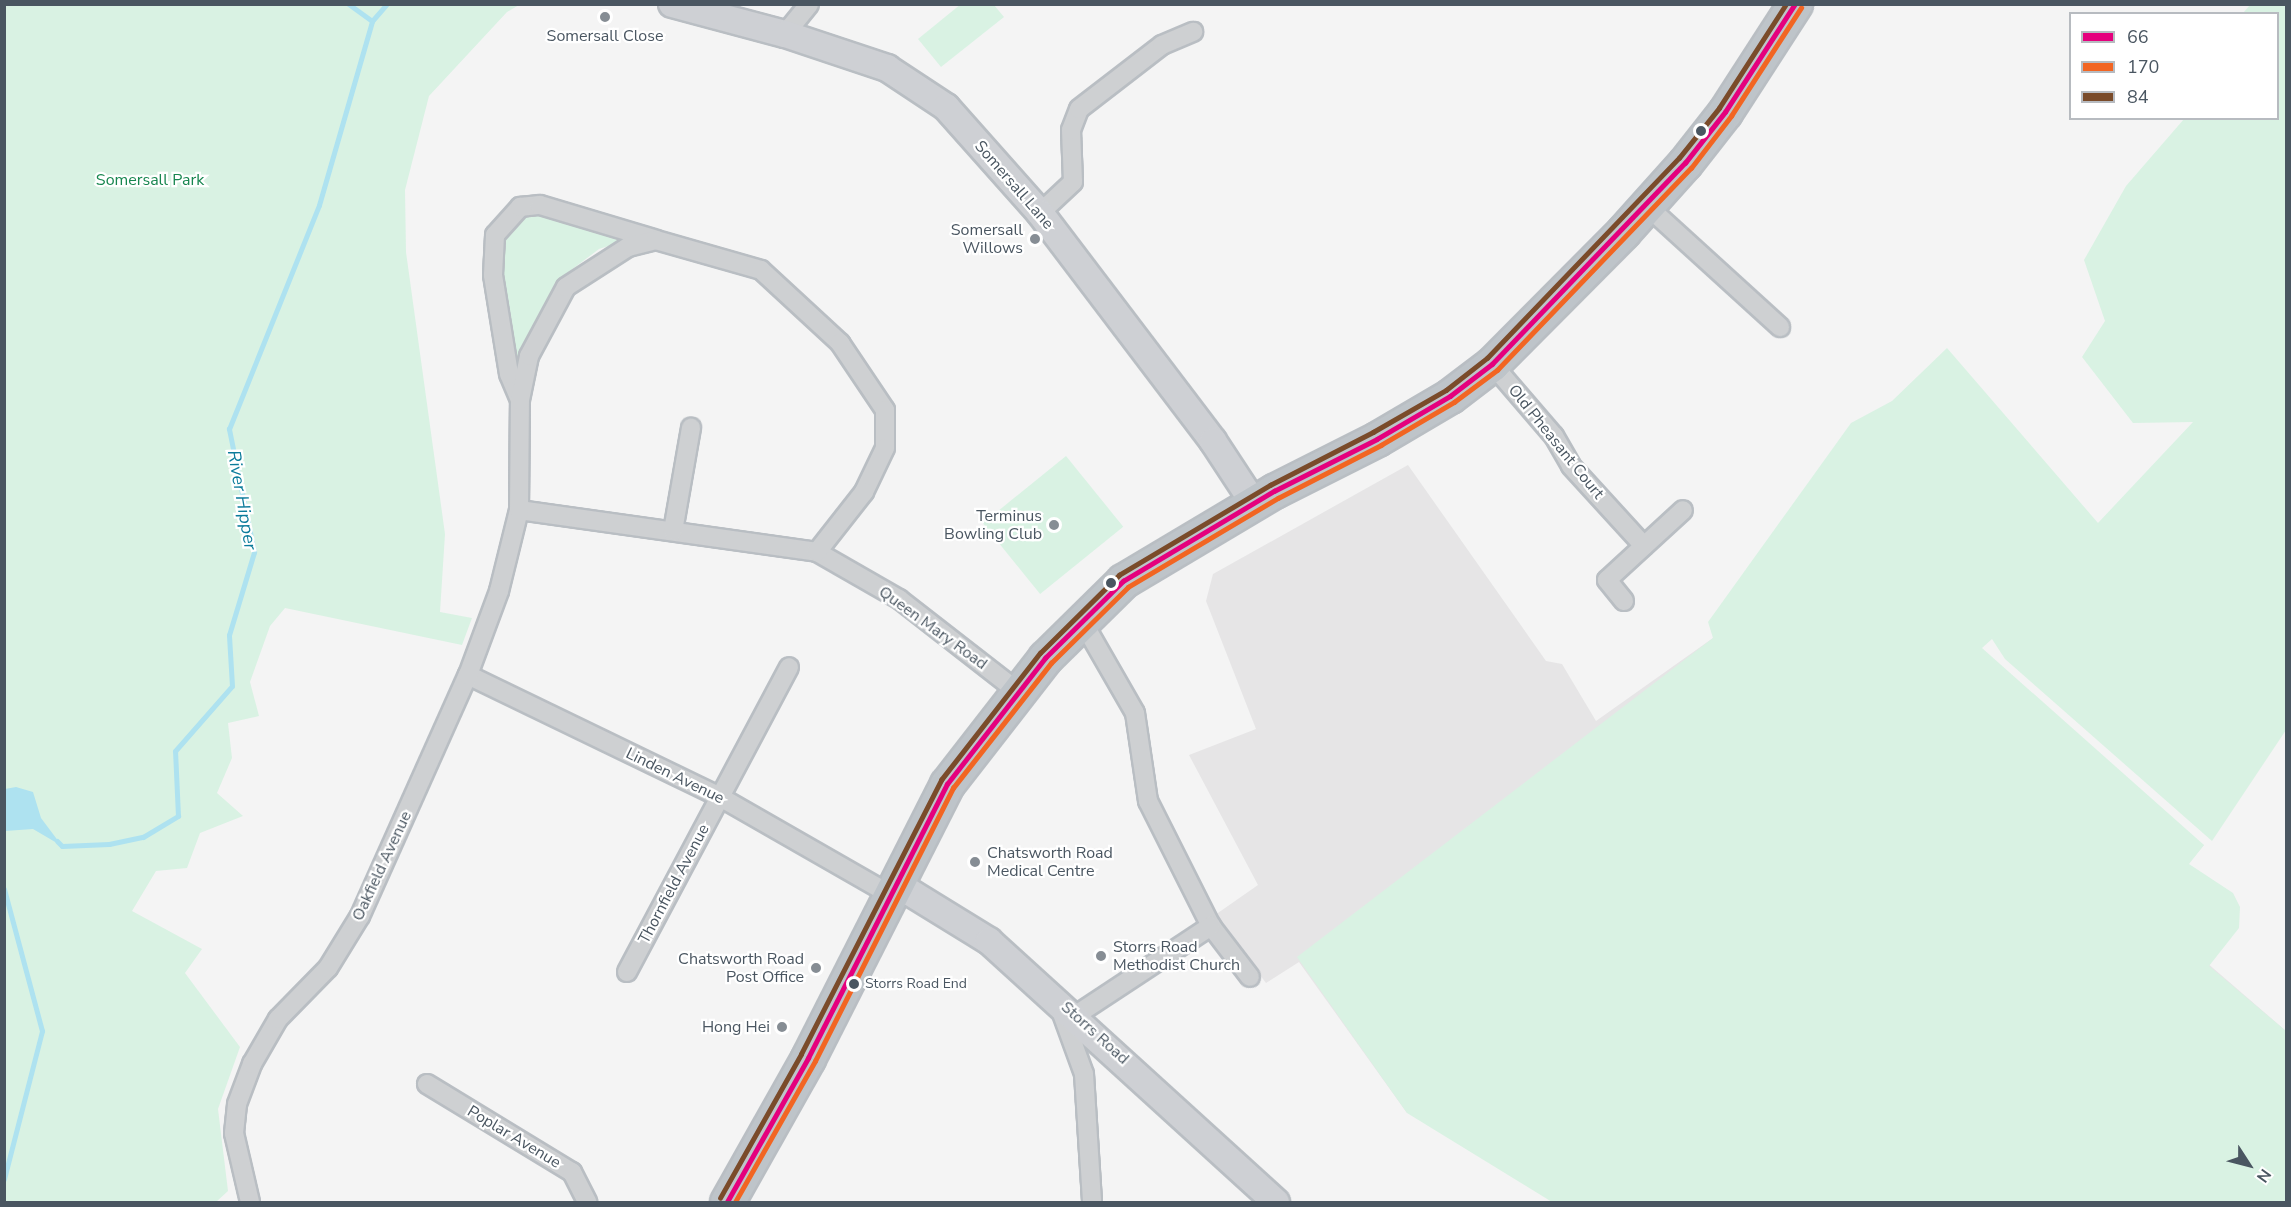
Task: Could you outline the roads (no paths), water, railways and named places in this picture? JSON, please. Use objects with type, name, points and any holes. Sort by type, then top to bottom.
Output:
[{"type":"highway","points":[[726,1203],[808,1058],[887,886],[947,784],[1017,691],[1081,619],[1123,581],[1253,502],[1377,440],[1450,396],[1492,364],[1647,206],[1725,112],[1795,4]]},
{"type":"street","name":"Somersall Lane","points":[[672,4],[785,34],[887,68],[946,107],[1040,213],[1213,441],[1253,502]]},
{"type":"street","points":[[785,34],[809,4]]},
{"type":"street","points":[[1040,213],[1073,182],[1071,130],[1079,109],[1152,52],[1192,32]]},
{"type":"street","points":[[520,400],[509,374],[493,275],[495,235],[520,207],[540,205],[761,270],[840,343],[885,410],[885,448],[864,492],[817,552]]},
{"type":"street","points":[[1647,206],[1780,327]]},
{"type":"street","points":[[520,400],[529,356],[566,287],[628,247],[656,240]]},
{"type":"street","name":"Old Pheasant Court","points":[[1492,364],[1554,436],[1571,466],[1644,546]]},
{"type":"street","name":"Oakfield Avenue","points":[[250,1203],[234,1133],[237,1104],[252,1064],[278,1020],[328,968],[360,916],[468,675],[499,591],[519,510],[520,400]]},
{"type":"street","points":[[673,531],[691,428]]},
{"type":"street","name":"Queen Mary Road","points":[[519,510],[817,552],[899,599],[1017,691]]},
{"type":"street","points":[[1624,601],[1607,580],[1683,510]]},
{"type":"street","points":[[1081,619],[1135,713],[1148,801],[1211,926],[1250,977]]},
{"type":"street","name":"Thornfield Avenue","points":[[627,972],[789,666]]},
{"type":"street","name":"Linden Avenue","points":[[468,675],[720,797],[887,886]]},
{"type":"street","name":"Storrs Road","points":[[887,886],[981,935],[1066,1008],[1276,1203]]},
{"type":"street","points":[[1092,1203],[1084,1074],[1066,1008],[1211,926]]},
{"type":"street","name":"Poplar Avenue","points":[[427,1084],[572,1172],[587,1203]]},
{"type":"water","points":[[16,787],[33,792],[41,818],[62,846],[33,829],[5,831],[5,789]]},
{"type":"waterway","name":"River Hipper","points":[[57,841],[62,846],[109,844],[143,837],[178,816],[175,751],[232,686],[229,635],[254,552],[229,429],[319,205],[372,21],[349,4]]},
{"type":"waterway","points":[[372,21],[387,4]]},
{"type":"waterway","name":"River Hipper","points":[[4,889],[42,1031],[4,1179]]},
{"type":"place","name":"Somersall Close","points":[[605,17]]},
{"type":"place","name":"Somersall Willows","points":[[1035,239]]},
{"type":"place","name":"Terminus Bowling Club","points":[[1054,525]]},
{"type":"place","name":"Chatsworth Road Medical Centre","points":[[975,862]]},
{"type":"place","name":"Storrs Road Methodist Church","points":[[1101,956]]},
{"type":"place","name":"Chatsworth Road Post Office","points":[[816,968]]},
{"type":"place","name":"Storrs Road End","points":[[854,984]]},
{"type":"place","name":"Hong Hei","points":[[782,1027]]},
{"type":"park label","name":"Somersall Park","points":[[150,180]]}]
